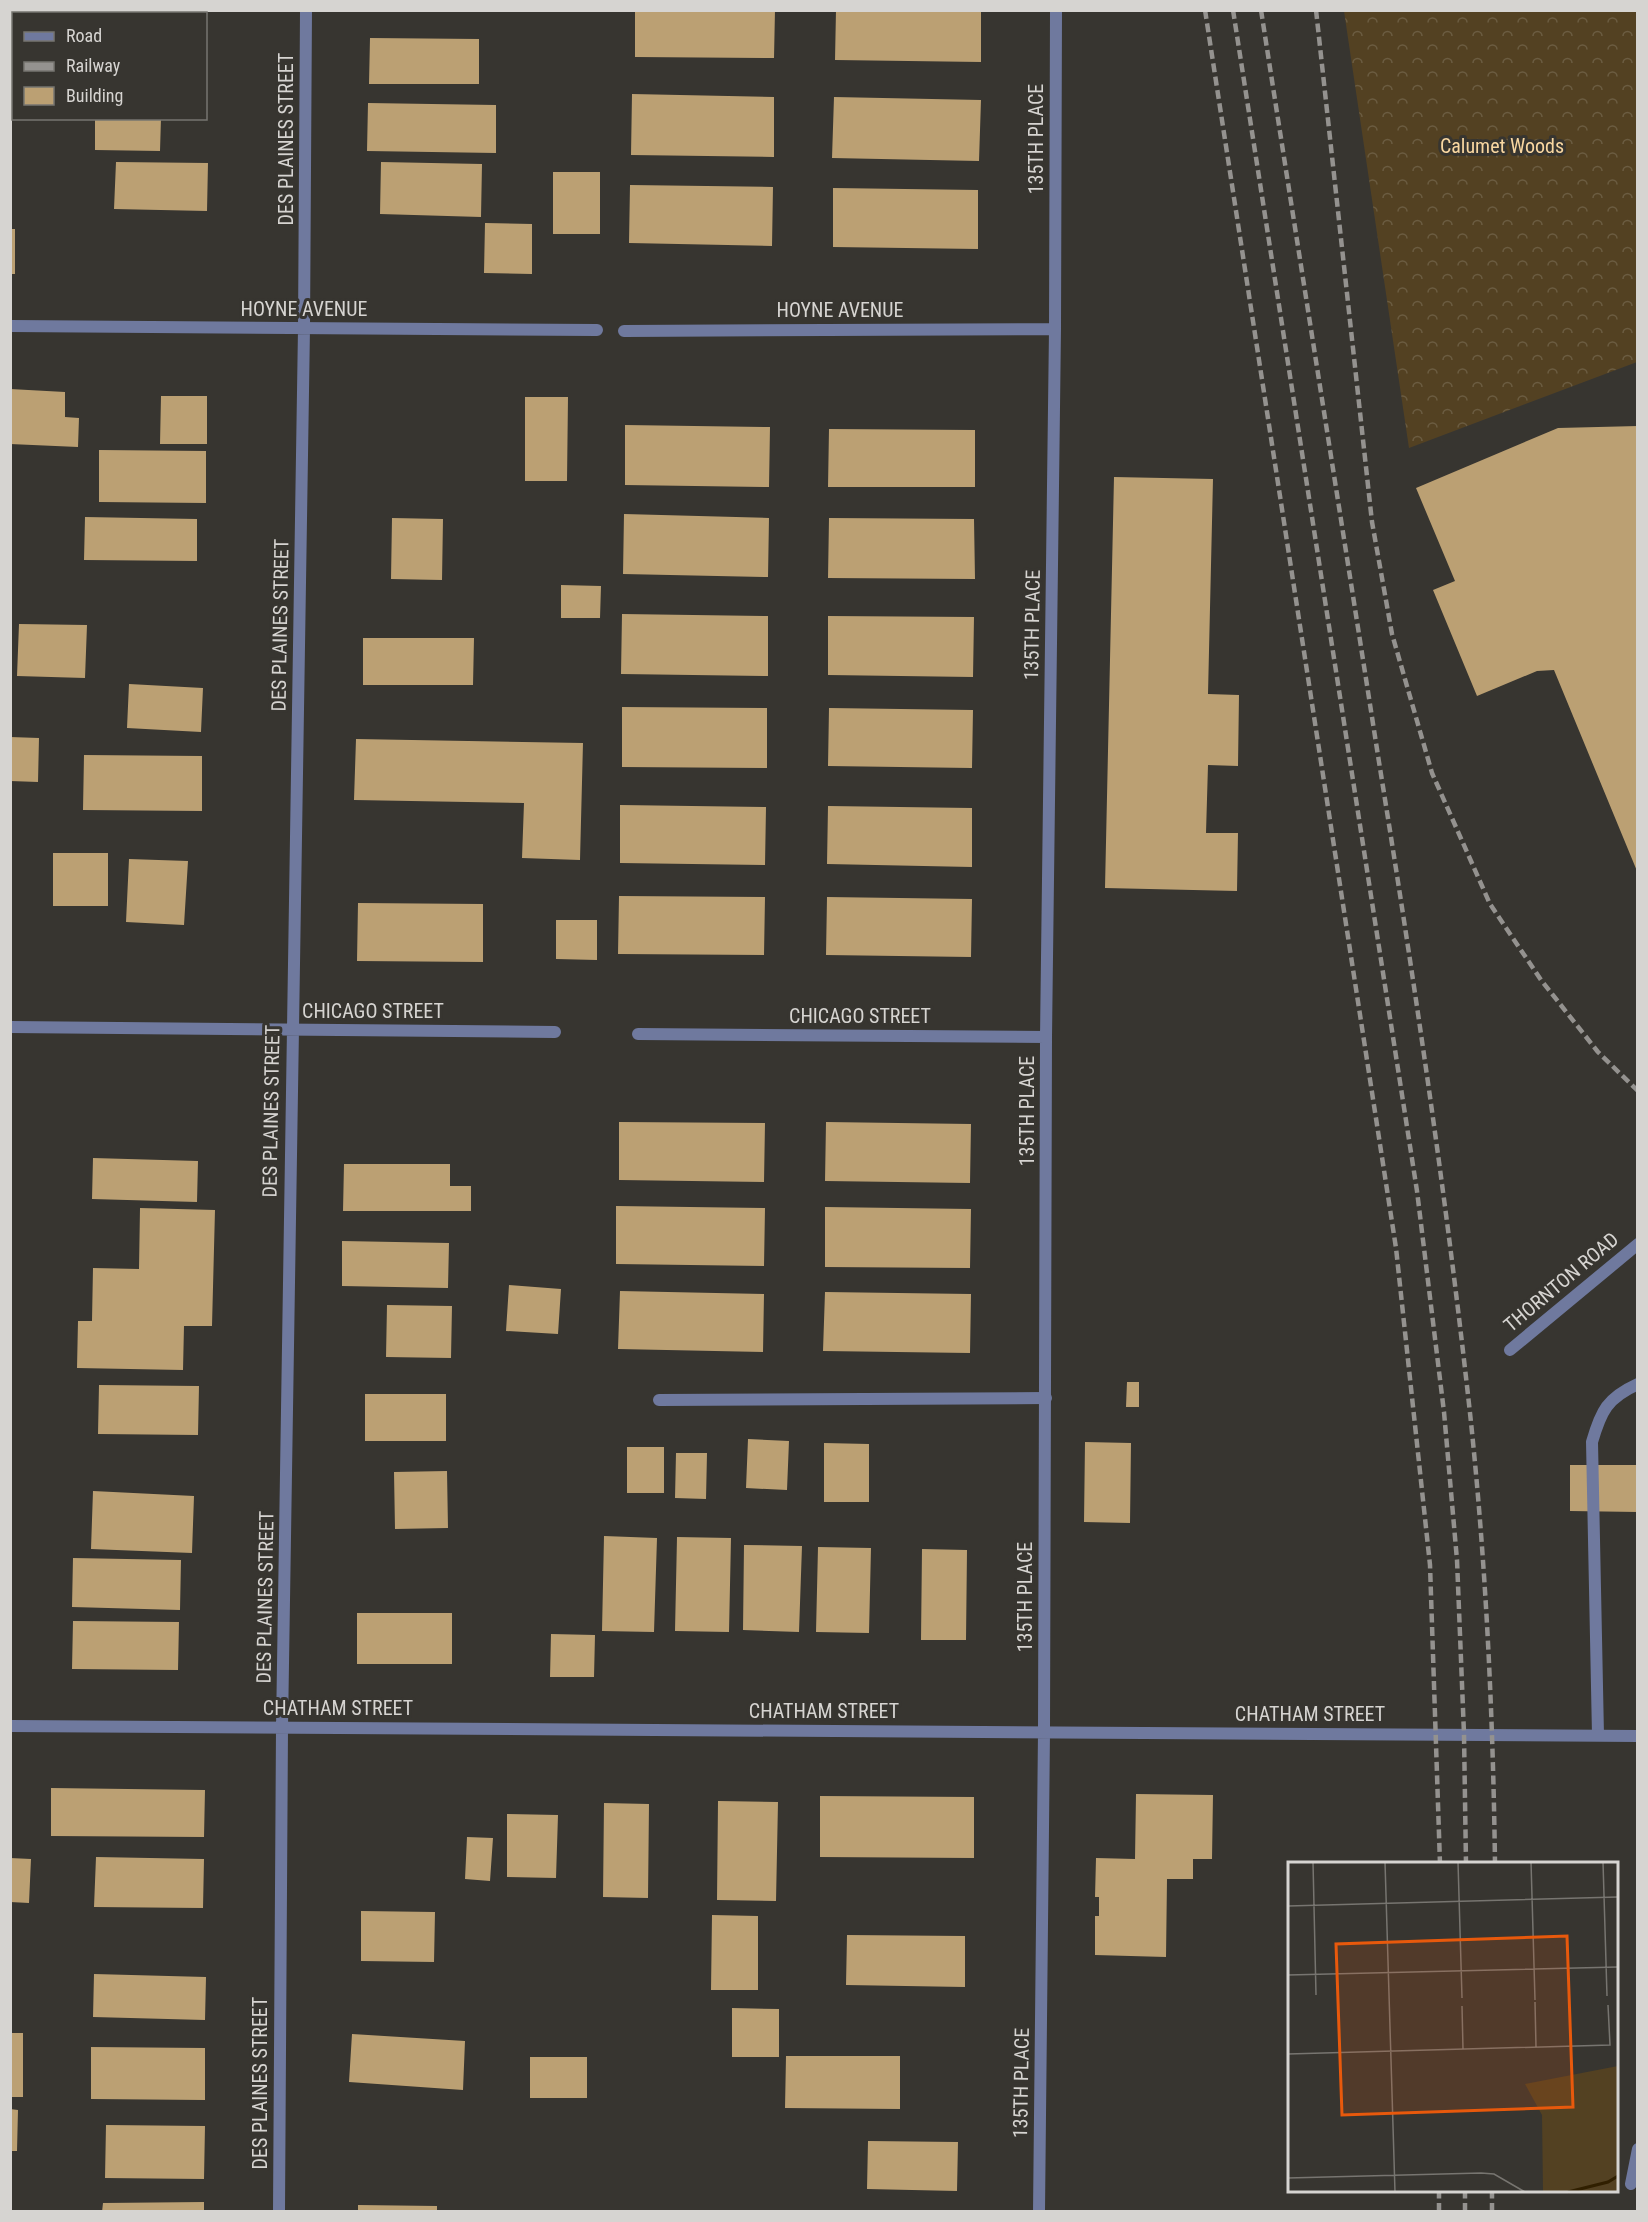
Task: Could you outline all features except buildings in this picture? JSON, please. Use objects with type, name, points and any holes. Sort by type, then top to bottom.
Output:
[{"type":"street","name":"DES PLAINES STREET","points":[[279,2211],[282,1728],[304,328],[306,10]]},
{"type":"street","name":"135TH PLACE","points":[[1039,2211],[1046,1398],[1046,1037],[1055,329],[1056,10]]},
{"type":"street","name":"HOYNE AVENUE","points":[[10,326],[597,330]]},
{"type":"street","name":"HOYNE AVENUE","points":[[624,331],[1055,329]]},
{"type":"street","name":"CHICAGO STREET","points":[[10,1027],[555,1032]]},
{"type":"street","name":"CHICAGO STREET","points":[[638,1034],[1046,1037]]},
{"type":"street","name":"THORNTON ROAD","points":[[1510,1350],[1638,1244]]},
{"type":"street","points":[[1598,1736],[1592,1442],[1605,1408],[1619,1393],[1638,1384]]},
{"type":"street","points":[[659,1400],[1046,1398]]},
{"type":"street","name":"CHATHAM STREET","points":[[10,1726],[1638,1736]]},
{"type":"street","points":[[1631,2184],[1638,2149]]},
{"type":"green space","name":"Calumet Woods","points":[[1344,11],[1637,11],[1637,362],[1409,448]]},
{"type":"railway","points":[[1205,10],[1396,1248],[1430,1565],[1440,1862]]},
{"type":"railway","points":[[1233,10],[1417,1191],[1444,1412],[1457,1560],[1464,1734],[1466,1862]]},
{"type":"railway","points":[[1261,10],[1405,925],[1451,1250],[1470,1413],[1480,1526],[1490,1694],[1495,1862]]},
{"type":"railway","points":[[1316,10],[1372,522],[1392,634],[1432,773],[1490,904],[1541,980],[1598,1052],[1638,1091]]},
{"type":"railway","points":[[1439,2192],[1439,2212]]},
{"type":"railway","points":[[1465,2192],[1465,2212]]},
{"type":"railway","points":[[1492,2192],[1492,2212]]}]
